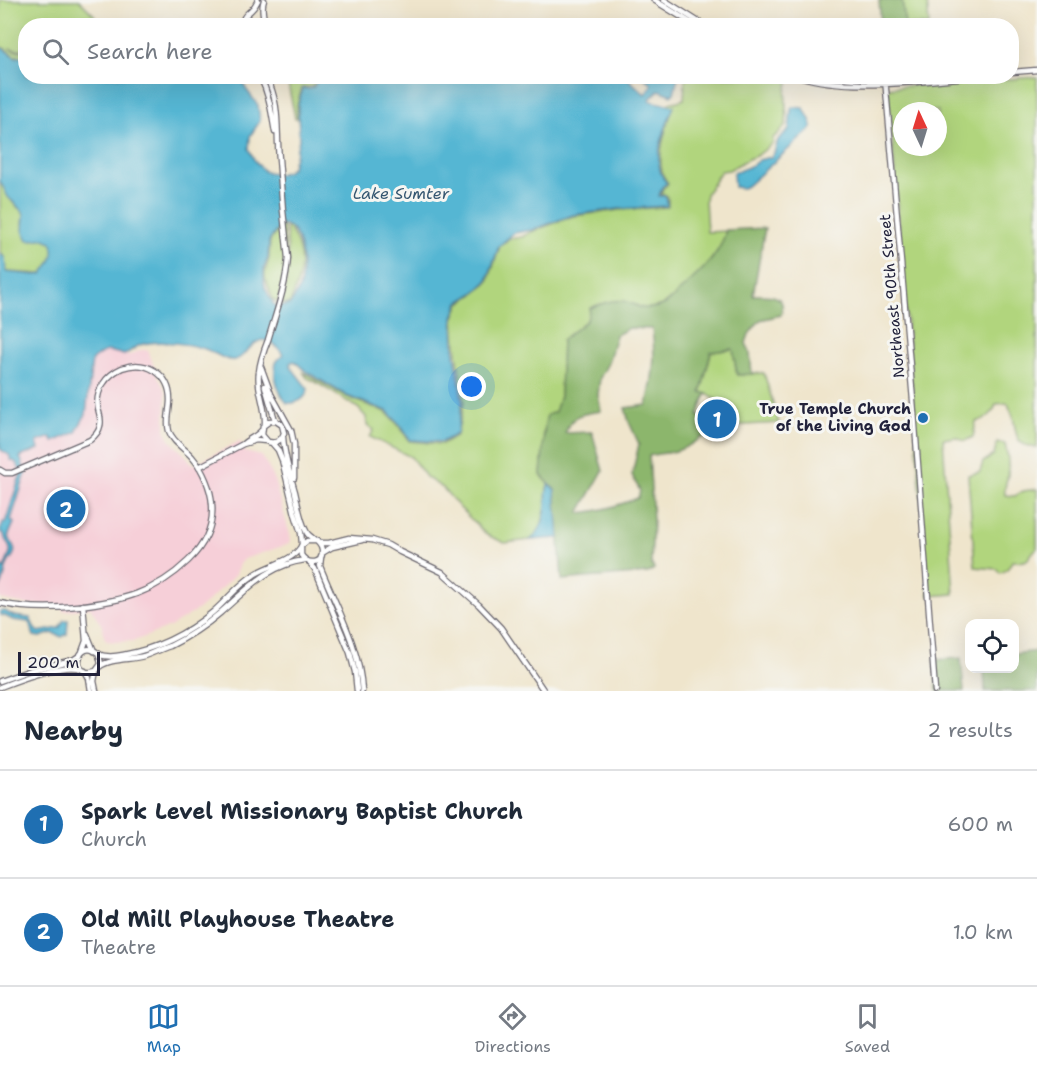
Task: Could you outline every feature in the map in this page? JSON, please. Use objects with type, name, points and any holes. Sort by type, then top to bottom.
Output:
[{"type":"main road","points":[[243,18],[258,0]]},
{"type":"main road","points":[[263,18],[264,0]]},
{"type":"main road","points":[[654,0],[683,18]]},
{"type":"main road","points":[[664,0],[692,18]]},
{"type":"main road","points":[[249,12],[255,11],[262,14]]},
{"type":"main road","points":[[1019,71],[1037,70]]},
{"type":"main road","points":[[199,467],[254,438],[266,423],[259,389],[259,371],[282,295],[288,258],[277,140],[264,84]]},
{"type":"main road","points":[[269,84],[277,109],[277,140]]},
{"type":"main road","name":"Northeast 90th Street","points":[[886,84],[935,691]]},
{"type":"main road","points":[[261,365],[270,408],[276,421],[284,429],[284,449],[305,529],[321,546],[320,566],[357,655],[362,691]]},
{"type":"main road","points":[[0,470],[5,473],[19,471],[94,437],[101,424],[98,401],[99,391],[105,381],[123,368],[144,366],[155,370],[163,377],[169,393],[170,432],[176,442],[194,458],[211,496],[213,508],[210,528],[201,547],[172,575],[150,589],[118,600],[57,608],[33,609],[0,603]]},
{"type":"main road","points":[[263,373],[271,394],[291,430],[294,444],[294,487]]},
{"type":"main road","points":[[266,423],[276,421]]},
{"type":"main road","points":[[261,431],[266,441]]},
{"type":"main road","points":[[272,443],[283,437]]},
{"type":"main road","points":[[243,444],[256,440],[266,441],[272,443],[278,450],[301,533],[301,555],[315,569],[350,653],[357,691]]},
{"type":"main road","points":[[0,681],[31,670],[73,660],[88,650],[112,657],[145,650],[197,624],[254,574],[297,554],[307,541],[329,543],[349,538],[382,542],[442,572],[501,628],[544,691]]},
{"type":"main road","points":[[0,687],[66,667],[76,667],[90,672],[108,662],[144,656],[197,631],[268,572],[289,563],[316,561],[332,547],[361,540],[372,540]]},
{"type":"main road","points":[[83,605],[86,641],[78,663],[89,678],[91,691]]},
{"type":"main road","points":[[86,629],[89,640],[101,661],[94,681],[96,691]]},
{"type":"shaded area","points":[[105,350],[130,355],[140,350],[148,350],[166,392],[165,430],[172,442],[193,465],[240,441],[245,452],[262,456],[273,476],[291,541],[286,545],[244,559],[239,564],[236,574],[204,605],[170,627],[134,641],[107,641],[102,626],[91,608],[63,611],[63,605],[29,605],[0,599],[0,449],[11,459],[39,448],[37,442],[46,438],[51,437],[53,442],[77,430],[86,414],[92,360]]},
{"type":"green space","points":[[0,0],[79,0],[95,18],[18,18],[18,50],[9,48],[18,51],[18,56],[0,48]]},
{"type":"green space","points":[[879,0],[902,0],[904,18],[880,18]]},
{"type":"green space","points":[[902,0],[927,0],[928,18],[904,18]]},
{"type":"green space","points":[[1037,77],[1037,448],[1024,445],[1018,439],[1008,403],[996,404],[989,416],[976,422],[973,437],[965,441],[956,437],[943,439],[954,594],[929,596],[893,156],[947,156],[947,102],[893,102],[893,150],[888,88],[935,84],[1019,84],[1019,78]]},
{"type":"green space","points":[[288,84],[314,84],[302,88],[297,105],[297,118],[295,118]]},
{"type":"green space","points":[[685,84],[788,84],[787,119],[784,127],[773,138],[773,143],[758,155],[729,170],[721,171],[706,194],[707,232],[727,231],[721,246],[702,272],[665,304],[644,309],[631,303],[587,320],[562,340],[558,407],[543,433],[541,475],[549,484],[541,528],[530,540],[505,543],[487,535],[443,488],[427,478],[411,457],[370,437],[374,430],[367,425],[366,417],[358,408],[307,378],[303,372],[347,397],[386,412],[409,441],[442,444],[457,435],[464,402],[454,317],[460,303],[488,282],[500,246],[509,239],[522,237],[573,216],[668,207],[666,195],[661,195],[668,183],[663,175],[661,156],[664,134],[674,106],[665,105],[684,99]]},
{"type":"green space","points":[[0,181],[13,203],[23,212],[23,224],[32,240],[48,240],[53,246],[51,262],[42,274],[5,271],[3,255],[0,253]]},
{"type":"green space","points":[[283,227],[286,275],[278,302],[273,300],[265,272],[270,241],[279,228]]},
{"type":"green space","points":[[286,227],[295,238],[301,265],[294,293],[290,303],[287,304],[281,303],[288,265]]},
{"type":"green space","points":[[765,228],[753,295],[779,299],[782,303],[781,315],[760,320],[749,334],[746,343],[750,353],[752,374],[737,375],[733,349],[711,352],[701,392],[707,394],[698,415],[714,427],[711,433],[679,450],[649,456],[653,520],[651,563],[654,569],[648,573],[562,580],[555,490],[541,475],[545,423],[547,415],[555,412],[560,396],[562,340],[587,320],[590,308],[600,304],[625,301],[645,308],[659,307],[668,302],[715,255],[726,230]],"holes":[[[629,328],[652,329],[653,367],[647,405],[625,408],[639,444],[632,475],[640,491],[638,498],[609,508],[579,513],[603,471],[592,432],[565,433],[575,418],[601,411],[598,395],[600,378],[608,363],[616,335]]]},
{"type":"green space","points":[[733,349],[737,375],[764,373],[779,423],[726,426],[719,402],[701,392],[711,352]]},
{"type":"green space","points":[[997,442],[1005,444],[1008,455],[1005,495],[1015,496],[1023,491],[1037,489],[1037,548],[1028,559],[1012,561],[1008,568],[1000,573],[997,569],[975,567],[968,475],[980,472],[983,462],[994,455]]},
{"type":"green space","points":[[1037,651],[1037,691],[985,691],[984,673],[1019,673],[1019,653]]},
{"type":"green space","points":[[961,658],[964,691],[937,691],[934,660]]},
{"type":"water","name":"Lake Sumter","points":[[0,48],[18,57],[18,84],[244,84],[258,105],[260,121],[250,136],[249,149],[255,161],[265,172],[279,174],[292,167],[299,140],[298,105],[303,88],[309,89],[316,84],[634,84],[645,94],[651,84],[676,84],[672,95],[659,90],[650,99],[674,106],[663,135],[659,156],[659,166],[667,183],[662,187],[659,196],[665,196],[667,206],[573,215],[532,230],[514,233],[499,246],[487,281],[474,293],[459,302],[453,317],[454,347],[462,402],[457,434],[442,442],[410,440],[387,411],[347,396],[307,372],[294,361],[290,363],[291,367],[308,389],[300,400],[287,403],[279,390],[275,373],[276,363],[283,355],[274,344],[264,340],[258,341],[236,360],[224,358],[198,347],[164,342],[140,345],[124,355],[110,351],[104,352],[92,360],[86,414],[77,432],[53,442],[51,437],[37,442],[39,449],[20,457],[26,473],[11,520],[14,523],[8,537],[14,552],[7,564],[0,588],[0,566],[4,569],[10,551],[4,534],[0,532],[21,473],[17,463],[0,449],[0,253],[5,258],[6,272],[37,275],[42,274],[48,267],[53,251],[51,242],[48,240],[28,240],[23,230],[23,212],[8,197],[0,181]],"holes":[[[281,224],[294,232],[301,249],[300,286],[290,304],[274,305],[264,282],[269,241]]]},
{"type":"water","points":[[792,107],[804,108],[812,128],[747,186],[734,187],[733,173],[759,160],[771,157],[774,153],[778,140],[789,130]]},
{"type":"water","points":[[549,484],[555,490],[559,538],[530,540],[540,529]]},
{"type":"water","points":[[0,611],[30,618],[38,632],[59,628],[64,620],[68,620],[67,634],[62,637],[52,633],[40,637],[34,636],[29,622],[13,620],[0,615]]},
{"type":"place","name":"True Temple Church of the Living God","points":[[923,418]]},
{"type":"place","name":"Spark Level Missionary Baptist Church","points":[[717,419]]},
{"type":"place","name":"Old Mill Playhouse Theatre","points":[[66,509]]}]
